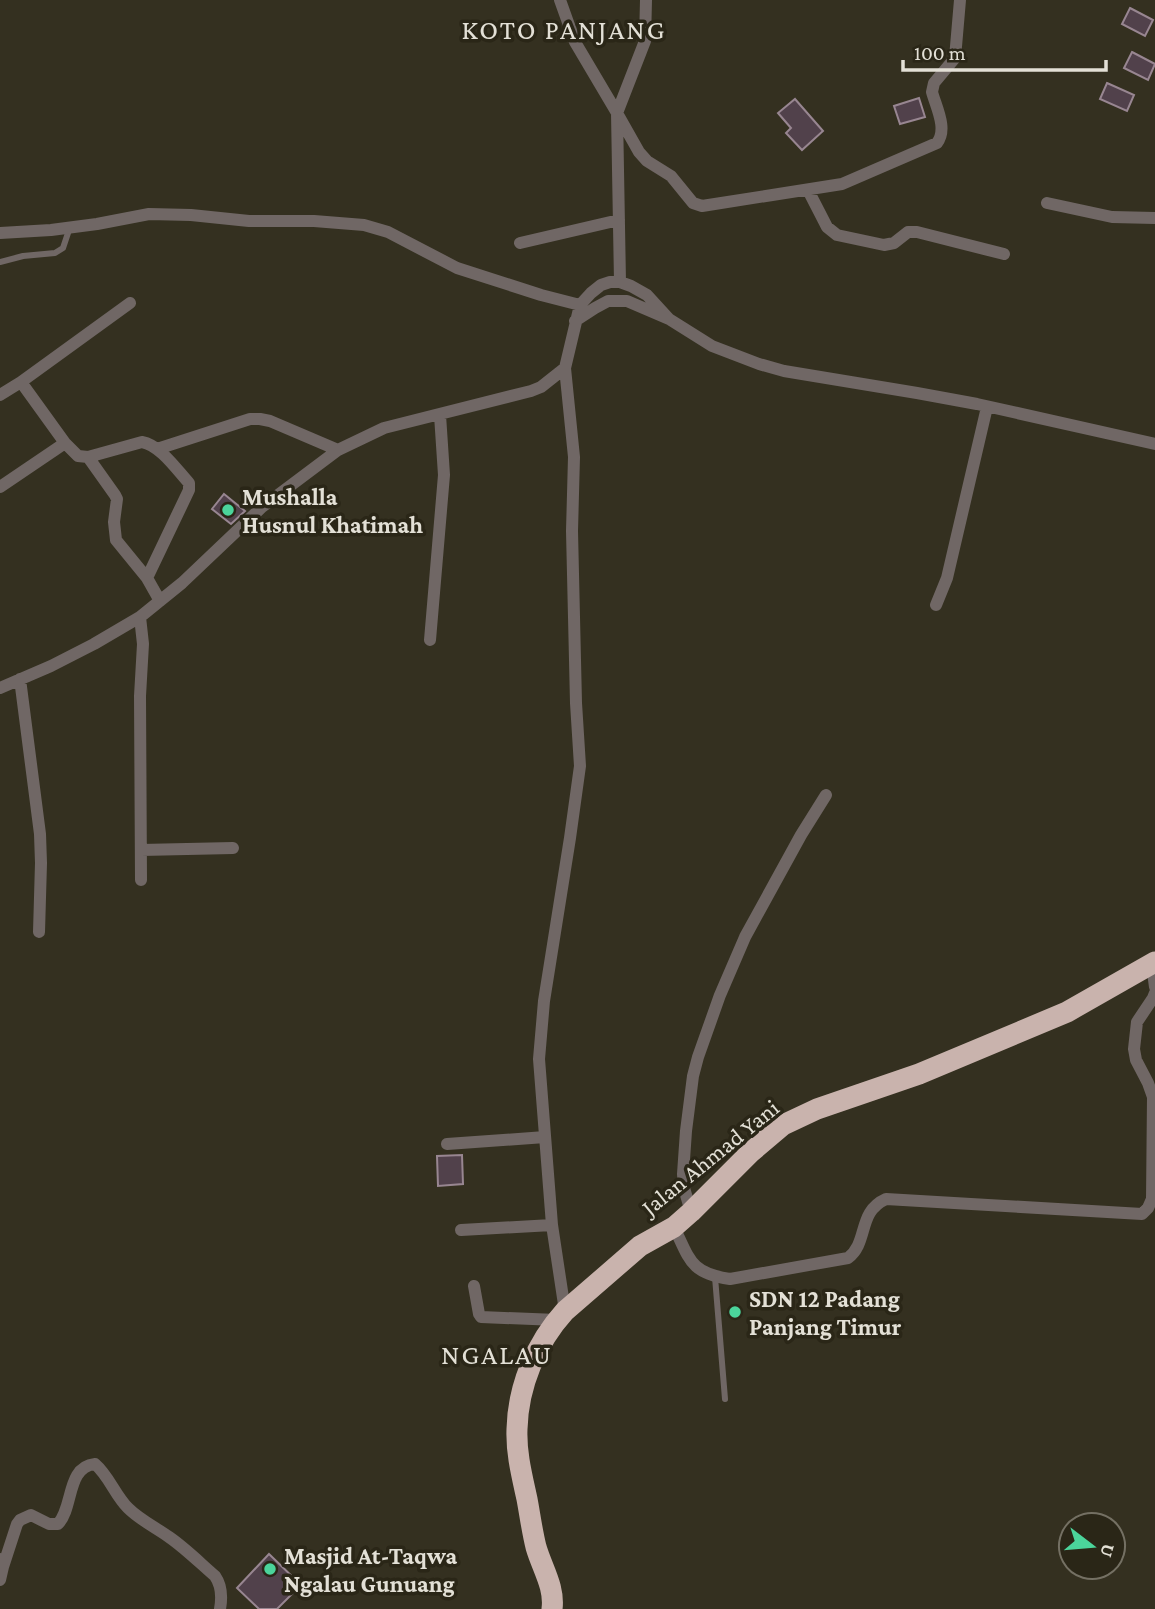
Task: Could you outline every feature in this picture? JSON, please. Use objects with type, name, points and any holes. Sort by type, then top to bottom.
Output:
[{"type":"highway","name":"Jalan Ahmad Yani","points":[[552,1600],[536,1547],[519,1458],[517,1430],[519,1402],[526,1376],[536,1354],[561,1315],[640,1246],[674,1227],[750,1153],[783,1125],[1067,1012],[1154,964]]},
{"type":"street","points":[[560,0],[575,42],[642,158],[671,176],[693,203],[702,206],[842,184],[937,143],[942,137],[942,130],[932,92],[934,83],[954,58],[960,0]]},
{"type":"street","points":[[620,282],[617,113],[645,41],[646,0]]},
{"type":"street","points":[[808,190],[827,228],[837,235],[884,245],[894,243],[908,233],[918,232],[1004,254]]},
{"type":"street","points":[[1047,203],[1112,217],[1155,218]]},
{"type":"street","points":[[0,233],[97,224],[149,214],[364,225],[388,232],[457,268],[580,305]]},
{"type":"street","points":[[520,243],[620,220]]},
{"type":"street","points":[[474,1286],[481,1317],[561,1315],[539,1059],[544,1000],[580,766],[572,544],[574,457],[565,368],[580,305],[601,285],[620,282],[631,285],[648,295],[669,318]]},
{"type":"street","points":[[575,321],[608,301],[627,301],[669,318],[712,346],[783,371],[917,393],[1155,444]]},
{"type":"street","points":[[0,395],[130,303]]},
{"type":"street","points":[[0,688],[51,666],[139,617],[182,583],[262,507],[338,450],[384,428],[531,391],[541,387],[565,368]]},
{"type":"street","points":[[21,382],[65,443],[78,456],[88,457],[142,442],[149,443],[189,483],[189,489],[147,578]]},
{"type":"street","points":[[936,605],[947,578],[987,407]]},
{"type":"street","points":[[429,640],[444,475],[440,415]]},
{"type":"street","points":[[157,449],[250,419],[260,419],[338,450]]},
{"type":"street","points":[[0,487],[65,443]]},
{"type":"street","points":[[88,457],[117,499],[114,522],[116,540],[147,578],[160,601]]},
{"type":"street","points":[[139,617],[143,644],[140,696],[141,880]]},
{"type":"street","points":[[20,680],[40,834],[39,932]]},
{"type":"street","points":[[691,1212],[683,1174],[691,1087],[698,1057],[720,995],[745,937],[826,795]]},
{"type":"street","points":[[141,850],[233,848]]},
{"type":"street","points":[[1142,1214],[1152,1199],[1153,1097],[1136,1060],[1134,1048],[1137,1022],[1153,998],[1155,990],[1154,964]]},
{"type":"street","points":[[447,1144],[545,1137]]},
{"type":"street","points":[[674,1227],[691,1263],[701,1272],[730,1279],[848,1258],[856,1251],[874,1205],[886,1199],[1142,1214],[1155,1219]]},
{"type":"street","points":[[461,1230],[552,1225]]},
{"type":"street","points":[[0,1580],[2,1563],[20,1520],[31,1515],[49,1524],[58,1524],[64,1516],[78,1473],[95,1464],[118,1498],[138,1518],[168,1536],[215,1576],[220,1584],[220,1609]]},
{"type":"lane","points":[[0,262],[23,256],[55,253],[63,248],[70,227]]},
{"type":"lane","points":[[715,1277],[725,1399]]},
{"type":"building","points":[[1130,8],[1153,20],[1145,36],[1122,24]]},
{"type":"building","points":[[1132,52],[1155,64],[1148,80],[1124,68]]},
{"type":"building","points":[[1107,83],[1134,95],[1127,111],[1100,99]]},
{"type":"building","points":[[919,98],[925,117],[900,124],[894,106]]},
{"type":"building","points":[[795,99],[823,131],[802,150],[786,133],[791,128],[778,113]]},
{"type":"building","name":"Mushalla Husnul Khatimah","points":[[224,494],[245,511],[231,524],[212,509]]},
{"type":"building","points":[[462,1155],[463,1184],[438,1186],[437,1156]]},
{"type":"building","name":"Masjid At-Taqwa Ngalau Gunuang","points":[[269,1554],[301,1585],[277,1609],[259,1609],[237,1588]]},
{"type":"place","name":"Mushalla Husnul Khatimah","points":[[228,510]]},
{"type":"place","name":"SDN 12 Padang Panjang Timur","points":[[735,1312]]},
{"type":"place","name":"Masjid At-Taqwa Ngalau Gunuang","points":[[270,1569]]},
{"type":"district","name":"KOTO PANJANG","points":[[564,29]]},
{"type":"district","name":"NGALAU","points":[[497,1354]]}]
